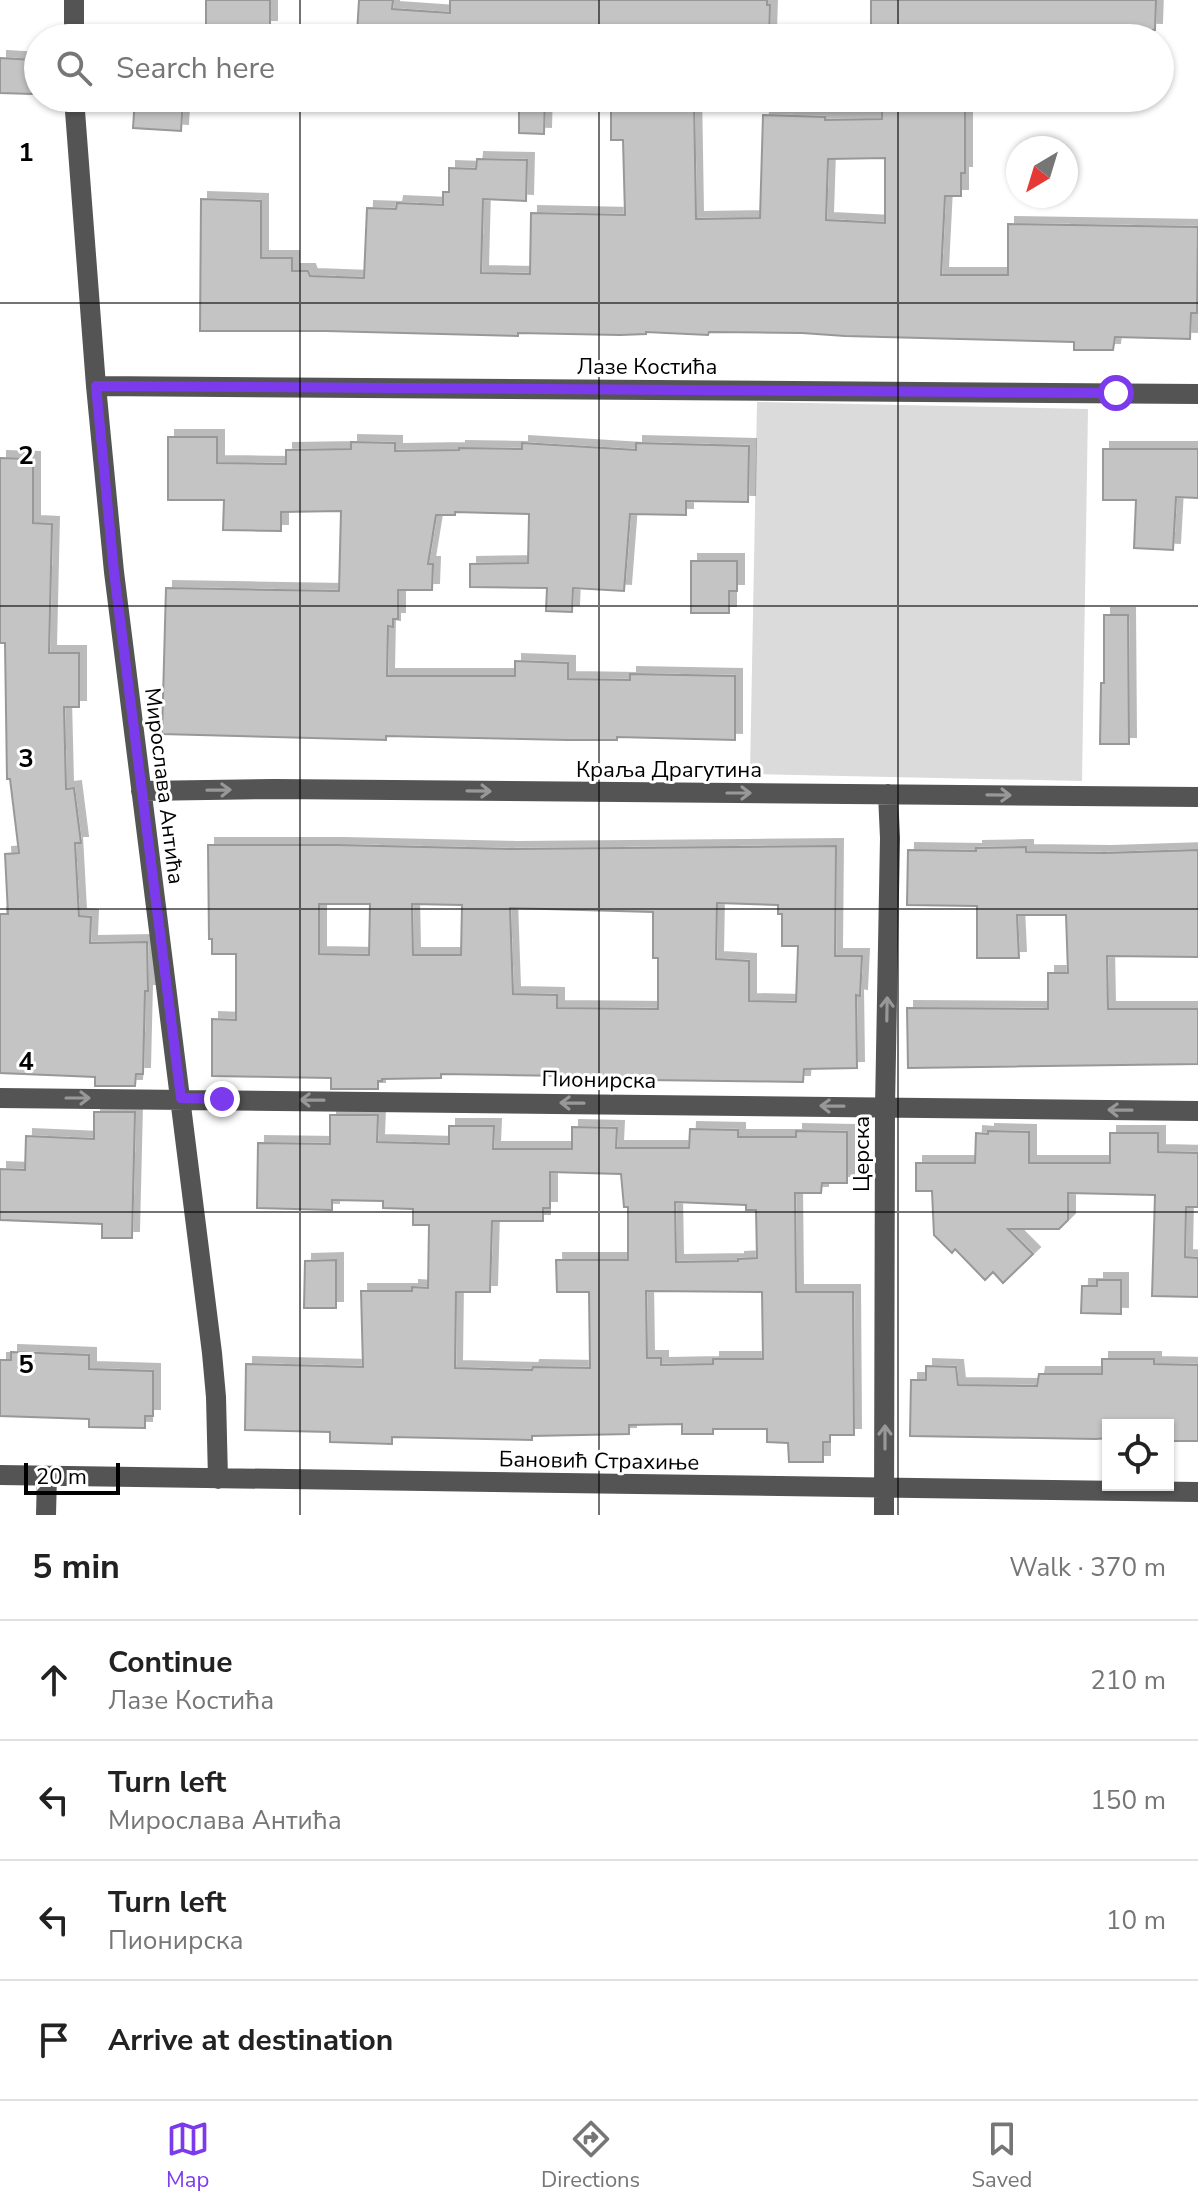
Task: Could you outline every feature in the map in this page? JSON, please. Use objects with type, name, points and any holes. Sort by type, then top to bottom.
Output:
[{"type":"street","points":[[74,0],[74,24]]},
{"type":"street","name":"Мирослава Антића","points":[[75,112],[96,386],[141,791],[216,1397],[218,1479]]},
{"type":"street","name":"Лазе Костића","points":[[96,386],[1198,394]]},
{"type":"street","name":"Краља Драгутина","points":[[141,791],[1198,797]]},
{"type":"street","name":"Церска","points":[[884,1515],[888,794]]},
{"type":"street","name":"Пионирска","points":[[0,1098],[1198,1111]]},
{"type":"street","name":"Бановић Страхиње","points":[[0,1475],[1198,1492]]},
{"type":"street","points":[[46,1515],[47,1476]]},
{"type":"shaded area","points":[[757,402],[1088,409],[1082,781],[750,774]]},
{"type":"building","points":[[206,0],[270,0],[270,24],[206,24]]},
{"type":"building","points":[[359,0],[393,0],[392,9],[450,13],[450,0],[767,0],[767,5],[770,5],[769,24],[358,24]]},
{"type":"building","points":[[871,0],[1156,0],[1155,24],[871,24]]},
{"type":"building","points":[[0,58],[24,59],[24,94],[0,93]]},
{"type":"building","points":[[134,112],[182,112],[181,131],[133,128]]},
{"type":"building","points":[[519,112],[545,112],[544,134],[519,133]]},
{"type":"building","points":[[611,112],[694,112],[696,219],[760,218],[763,115],[825,117],[825,120],[882,119],[882,112],[965,112],[965,173],[961,173],[961,196],[945,196],[941,275],[1008,275],[1008,224],[1198,227],[1197,313],[1191,313],[1190,339],[1115,337],[1113,350],[1074,350],[1074,342],[802,333],[518,333],[518,336],[200,331],[201,199],[261,201],[261,258],[292,258],[292,271],[308,271],[310,276],[364,278],[367,208],[396,209],[397,203],[443,205],[443,192],[449,192],[449,168],[476,169],[477,159],[527,160],[526,201],[483,199],[481,273],[530,274],[531,213],[625,215],[623,140],[611,140]],"holes":[[[885,158],[885,223],[826,220],[828,159]]]},
{"type":"building","points":[[168,437],[217,437],[217,463],[286,464],[286,450],[351,449],[351,442],[395,443],[395,451],[522,449],[522,443],[636,450],[636,443],[749,446],[748,502],[686,501],[686,515],[630,514],[624,591],[573,588],[572,612],[546,611],[547,588],[470,587],[470,564],[528,563],[529,514],[455,512],[455,515],[436,515],[428,564],[433,564],[432,590],[398,590],[398,619],[393,619],[393,627],[388,626],[387,676],[515,676],[515,661],[568,663],[568,679],[630,680],[630,674],[735,676],[735,740],[386,736],[386,740],[162,734],[166,588],[339,591],[341,511],[281,512],[281,531],[223,530],[224,500],[168,500]]},
{"type":"building","points":[[1103,449],[1198,449],[1198,498],[1176,497],[1173,550],[1134,548],[1136,500],[1103,500]]},
{"type":"building","points":[[0,458],[33,459],[33,523],[52,524],[49,653],[79,653],[79,707],[64,707],[66,789],[74,788],[81,843],[75,843],[79,916],[91,917],[90,943],[147,942],[148,991],[145,991],[143,1074],[136,1074],[135,1086],[95,1086],[95,1077],[0,1073],[0,914],[8,914],[5,854],[19,853],[10,779],[7,779],[5,643],[0,643]]},
{"type":"building","points":[[691,561],[737,561],[737,591],[729,591],[729,613],[691,613]]},
{"type":"building","points":[[1104,615],[1128,615],[1129,744],[1100,744]]},
{"type":"building","points":[[208,845],[511,849],[836,846],[835,956],[862,956],[860,996],[856,995],[857,1068],[804,1069],[803,1082],[441,1074],[441,1078],[382,1079],[378,1081],[378,1089],[331,1089],[331,1078],[212,1076],[212,1019],[236,1020],[236,954],[212,954],[212,939],[209,939]],"holes":[[[717,903],[778,905],[778,914],[782,914],[782,946],[798,946],[796,1002],[749,1001],[749,961],[716,959]],[[319,904],[370,904],[369,955],[319,954]],[[412,904],[462,905],[461,955],[413,955]],[[510,908],[653,912],[653,958],[658,958],[658,1009],[557,1008],[557,995],[513,994]]]},
{"type":"building","points":[[1026,847],[1026,852],[1198,850],[1198,957],[1107,956],[1108,1009],[1198,1009],[1198,1064],[908,1068],[907,1008],[1048,1009],[1048,973],[1068,973],[1066,915],[1017,915],[1019,958],[977,958],[977,906],[907,905],[908,850],[976,851],[976,848]]},
{"type":"building","points":[[94,1112],[135,1112],[132,1238],[102,1238],[102,1224],[0,1220],[0,1169],[25,1170],[26,1136],[94,1139]]},
{"type":"building","points":[[330,1115],[378,1115],[377,1142],[449,1144],[449,1126],[494,1126],[493,1149],[572,1149],[572,1127],[617,1128],[616,1148],[689,1148],[690,1129],[738,1130],[738,1137],[796,1137],[796,1131],[847,1132],[847,1183],[822,1183],[821,1193],[795,1193],[796,1292],[853,1292],[854,1435],[830,1435],[830,1442],[823,1442],[823,1462],[789,1462],[788,1443],[767,1442],[767,1429],[713,1429],[713,1434],[682,1434],[682,1424],[629,1425],[629,1434],[532,1436],[532,1440],[392,1437],[392,1444],[330,1442],[330,1432],[245,1430],[246,1364],[363,1367],[361,1291],[428,1288],[429,1225],[413,1225],[413,1209],[383,1208],[383,1201],[332,1200],[332,1210],[257,1208],[258,1143],[330,1144]],"holes":[[[550,1172],[621,1174],[624,1207],[628,1207],[628,1260],[556,1260],[557,1292],[589,1292],[590,1368],[455,1368],[456,1292],[490,1292],[492,1221],[543,1221],[543,1208],[550,1208]],[[675,1202],[746,1205],[746,1210],[756,1210],[757,1258],[676,1262]],[[646,1291],[762,1292],[763,1359],[713,1359],[713,1364],[661,1365],[661,1358],[647,1358]]]},
{"type":"building","points":[[988,1131],[1029,1132],[1029,1163],[1110,1163],[1110,1133],[1158,1133],[1158,1152],[1198,1153],[1198,1207],[1186,1207],[1185,1257],[1198,1258],[1198,1297],[1152,1296],[1155,1195],[1068,1193],[1068,1220],[1059,1229],[1008,1229],[1033,1254],[1003,1283],[993,1272],[985,1280],[955,1249],[952,1253],[934,1235],[932,1191],[916,1191],[916,1163],[975,1163],[976,1133],[988,1134]]},
{"type":"building","points":[[336,1260],[336,1308],[304,1308],[305,1261]]},
{"type":"building","points":[[1097,1280],[1121,1280],[1121,1314],[1081,1313],[1082,1286],[1097,1286]]},
{"type":"building","points":[[11,1352],[89,1355],[89,1369],[153,1371],[153,1416],[145,1416],[145,1428],[89,1427],[89,1419],[0,1416],[0,1360],[11,1360]]},
{"type":"building","points":[[1102,1359],[1154,1359],[1154,1364],[1198,1365],[1198,1441],[1174,1441],[1174,1419],[1102,1419],[1102,1438],[1096,1439],[910,1436],[911,1380],[926,1380],[926,1366],[956,1367],[958,1385],[1037,1386],[1039,1374],[1102,1374]]},
{"type":"route","points":[[222,1099],[181,1098],[114,572],[96,386],[1116,393]]}]
